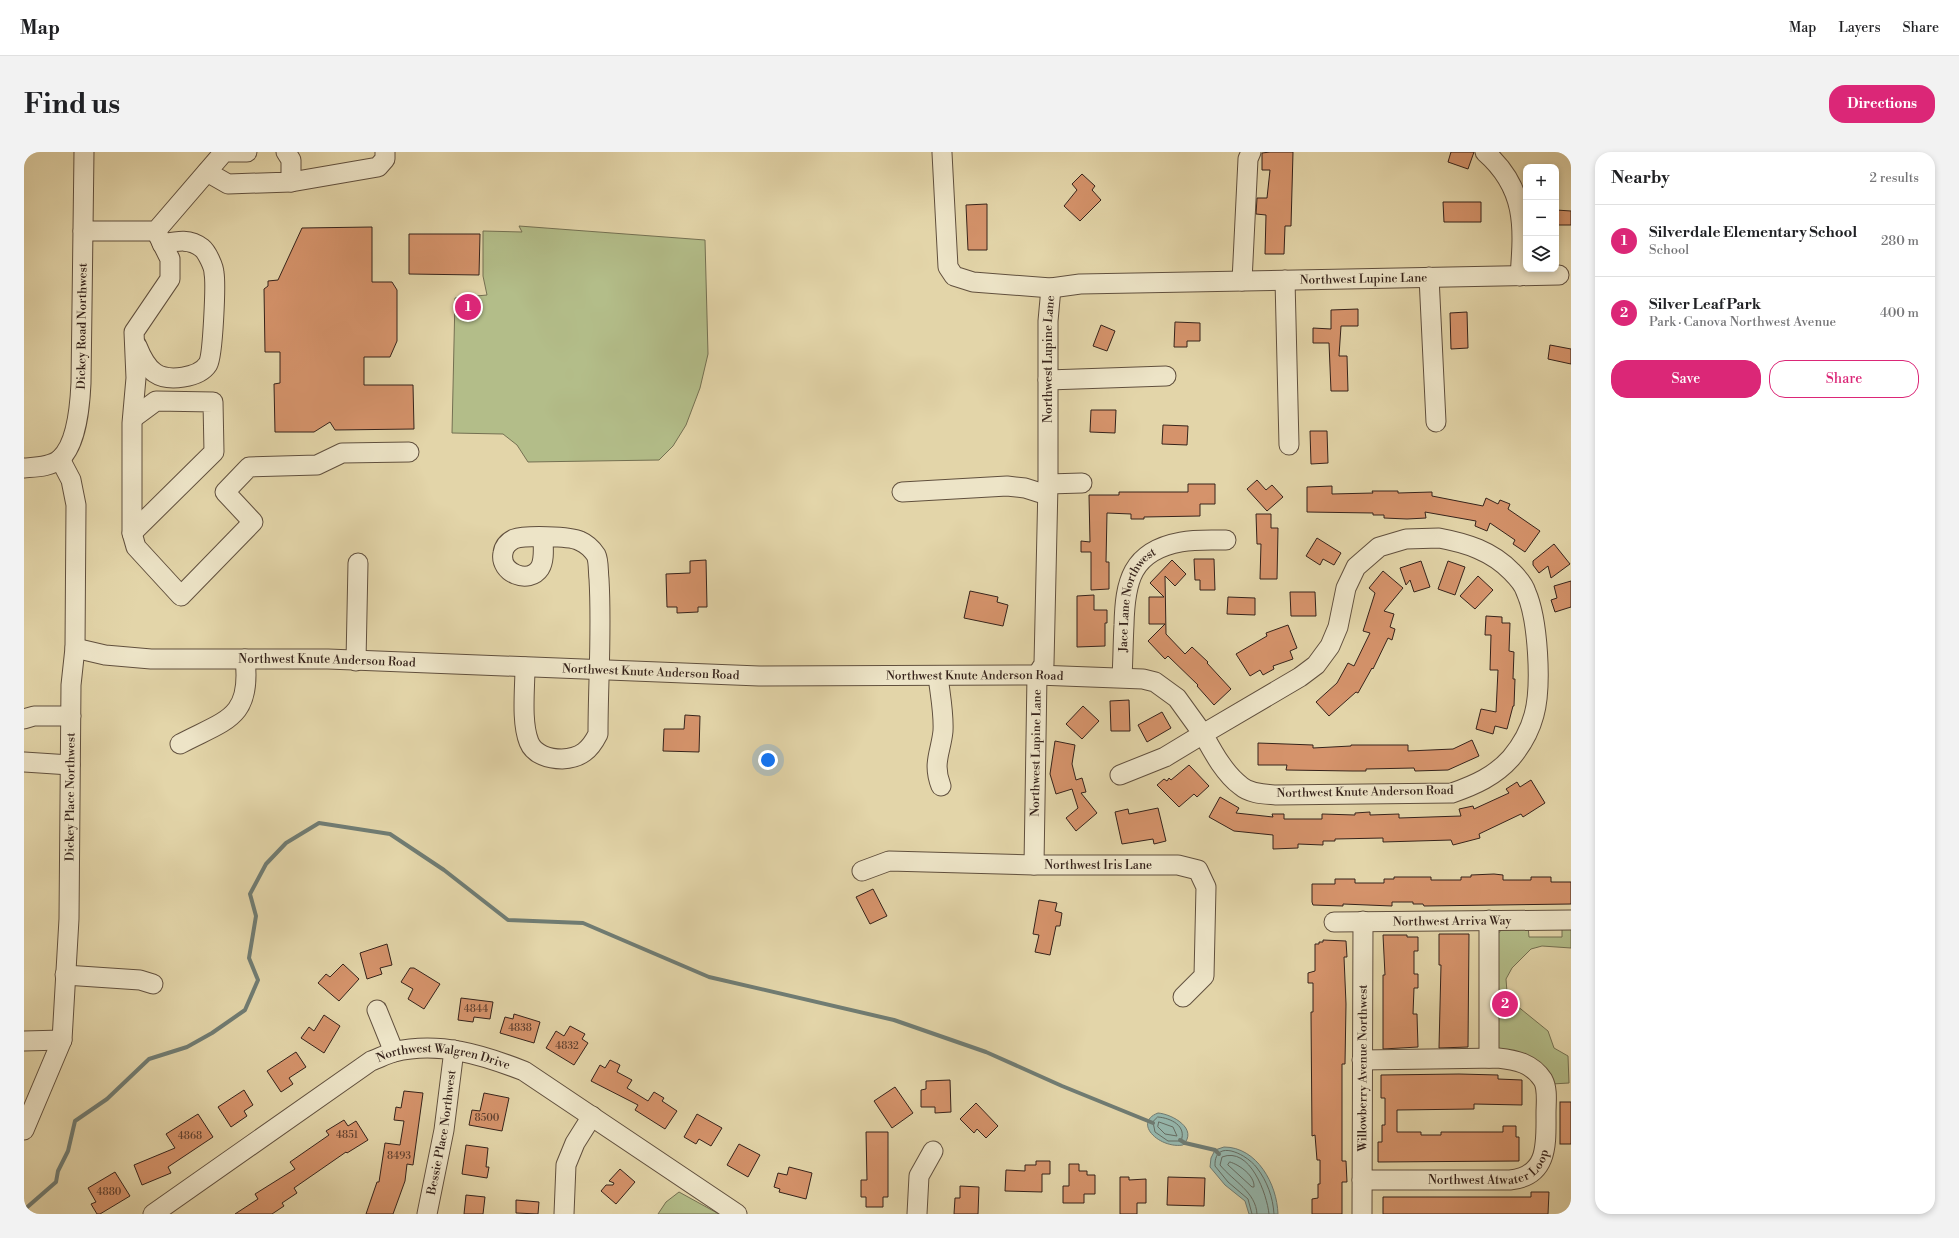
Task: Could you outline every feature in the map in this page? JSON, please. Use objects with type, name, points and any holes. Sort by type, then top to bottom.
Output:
[{"type":"street","name":"Dickey Road Northwest","points":[[60,459],[70,444],[76,427],[80,405],[84,152]]},
{"type":"street","points":[[159,238],[214,161],[224,152],[247,152]]},
{"type":"street","points":[[286,152],[291,160],[291,182]]},
{"type":"street","points":[[214,161],[228,184],[291,182],[378,167],[385,159],[385,152]]},
{"type":"street","points":[[1242,281],[1248,160],[1251,152]]},
{"type":"street","points":[[1486,152],[1495,160],[1512,183],[1519,204],[1523,234],[1520,276]]},
{"type":"street","points":[[942,153],[947,261],[954,276],[972,282],[1051,288]]},
{"type":"street","points":[[83,231],[183,240],[203,249],[214,272],[213,340],[208,364],[196,374],[180,379],[156,374],[143,360],[135,339]]},
{"type":"street","points":[[159,238],[170,259],[170,279],[134,332],[136,378],[133,418],[132,533],[136,547],[181,596],[253,522],[226,492],[249,466],[316,465],[342,453],[409,452]]},
{"type":"street","name":"Northwest Lupine Lane","points":[[1034,865],[1037,675],[1044,664],[1048,489],[1048,321],[1051,288],[1080,284],[1560,275]]},
{"type":"street","points":[[1429,278],[1436,422]]},
{"type":"street","points":[[1285,280],[1289,445]]},
{"type":"street","points":[[1048,380],[1166,376]]},
{"type":"street","points":[[136,378],[156,401]]},
{"type":"street","points":[[132,533],[214,452],[214,402],[156,401],[133,418]]},
{"type":"street","points":[[24,468],[38,467],[60,459]]},
{"type":"street","name":"Dickey Place Northwest","points":[[24,1130],[62,1040],[69,919],[71,685],[75,648],[76,505],[71,480],[60,459]]},
{"type":"street","points":[[902,492],[1007,486],[1048,489],[1082,483]]},
{"type":"street","points":[[525,667],[526,728],[529,743],[545,757],[559,759],[574,758],[586,752],[598,734],[600,592],[597,556],[589,546],[579,540],[543,538]]},
{"type":"street","name":"Northwest Knute Anderson Road","points":[[75,648],[105,655],[151,660],[245,659],[356,661],[759,676],[1037,675],[1122,678],[1155,682],[1167,689],[1187,709],[1217,759],[1241,786],[1258,793],[1276,795],[1452,793],[1471,786],[1501,769],[1523,741],[1534,714],[1538,671],[1536,639],[1533,614],[1526,590],[1511,571],[1491,556],[1468,543],[1439,538],[1406,539],[1379,547],[1356,567],[1346,588],[1338,626],[1330,646],[1316,665],[1300,677],[1203,734]]},
{"type":"street","name":"Jace Lane Northwest","points":[[1122,678],[1126,596],[1132,573],[1138,564],[1153,552],[1179,542],[1226,540]]},
{"type":"street","points":[[356,661],[358,563]]},
{"type":"street","points":[[180,744],[212,729],[233,715],[245,694],[247,684],[245,659]]},
{"type":"street","points":[[938,676],[943,732],[937,757],[938,778],[941,786]]},
{"type":"street","points":[[24,720],[34,716],[71,716]]},
{"type":"street","points":[[1120,775],[1164,757],[1203,734]]},
{"type":"street","points":[[24,762],[70,765]]},
{"type":"street","name":"Northwest Iris Lane","points":[[862,871],[889,860],[1034,865],[1178,865],[1198,870],[1206,887],[1204,976],[1183,997]]},
{"type":"street","points":[[1489,920],[1489,1058]]},
{"type":"street","name":"Northwest Arriva Way","points":[[1334,922],[1570,920]]},
{"type":"street","name":"Willowberry Avenue Northwest","points":[[1362,1214],[1363,921]]},
{"type":"street","points":[[65,975],[140,980],[153,984]]},
{"type":"street","points":[[377,1010],[394,1052]]},
{"type":"street","points":[[24,1041],[62,1040]]},
{"type":"street","name":"Northwest Walgren Drive","points":[[153,1214],[371,1061],[394,1052],[421,1048],[454,1050],[489,1057],[524,1071],[737,1214]]},
{"type":"street","name":"Bessie Place Northwest","points":[[427,1214],[444,1130],[454,1050]]},
{"type":"street","name":"Northwest Atwater Loop","points":[[1362,1060],[1489,1058],[1516,1060],[1525,1063],[1543,1081],[1546,1095],[1546,1147],[1542,1160],[1531,1174],[1518,1180],[1362,1180]]},
{"type":"street","points":[[564,1214],[566,1165],[575,1143],[592,1116]]},
{"type":"street","points":[[917,1214],[919,1176],[933,1151]]},
{"type":"green space","points":[[519,226],[705,240],[708,354],[700,388],[686,425],[673,446],[659,460],[528,462],[517,445],[503,434],[452,433],[455,298],[487,295],[483,276],[483,231],[522,232]]},
{"type":"green space","points":[[1528,926],[1529,937],[1562,937],[1562,926],[1571,926],[1571,948],[1542,946],[1531,949],[1512,968],[1506,979],[1507,992],[1511,1001],[1548,1031],[1554,1048],[1568,1056],[1569,1083],[1552,1084],[1497,1048],[1496,936],[1503,928]]},
{"type":"green space","points":[[679,1192],[719,1214],[658,1214],[666,1202]]},
{"type":"water","points":[[1158,1113],[1176,1119],[1186,1128],[1188,1133],[1187,1139],[1183,1145],[1166,1143],[1158,1139],[1148,1129],[1148,1123],[1151,1117]]},
{"type":"water","points":[[1224,1147],[1236,1149],[1246,1153],[1263,1169],[1274,1191],[1278,1214],[1249,1214],[1245,1201],[1225,1185],[1210,1167],[1211,1158],[1215,1150]]},
{"type":"building","points":[[1293,152],[1291,226],[1285,226],[1284,254],[1265,254],[1266,215],[1256,214],[1257,198],[1267,198],[1270,170],[1262,170],[1262,153]]},
{"type":"building","points":[[1451,152],[1474,152],[1468,169],[1448,162]]},
{"type":"building","points":[[1082,174],[1095,186],[1092,190],[1101,200],[1080,221],[1064,206],[1077,190],[1072,184]]},
{"type":"building","points":[[1443,202],[1481,202],[1481,222],[1444,222]]},
{"type":"building","points":[[987,204],[987,250],[968,250],[966,205]]},
{"type":"building","points":[[1559,210],[1571,211],[1571,225],[1559,225]]},
{"type":"building","points":[[372,227],[372,282],[392,282],[397,290],[397,341],[390,357],[364,357],[364,385],[413,385],[414,429],[335,430],[330,422],[314,432],[275,432],[274,384],[280,383],[280,352],[265,352],[264,289],[268,286],[268,281],[278,280],[302,228]]},
{"type":"building","points":[[409,234],[480,234],[479,275],[409,274]]},
{"type":"building","points":[[1358,309],[1358,326],[1341,326],[1339,356],[1347,356],[1348,391],[1331,391],[1329,343],[1313,343],[1313,328],[1331,329],[1331,310]]},
{"type":"building","points":[[1467,312],[1468,348],[1451,349],[1450,313]]},
{"type":"building","points":[[1175,322],[1200,323],[1200,341],[1187,341],[1187,347],[1174,347]]},
{"type":"building","points":[[1101,325],[1115,331],[1107,351],[1093,346]]},
{"type":"building","points":[[1550,345],[1571,349],[1571,364],[1548,359]]},
{"type":"building","points":[[1091,410],[1116,410],[1115,433],[1090,432]]},
{"type":"building","points":[[1163,425],[1188,426],[1187,445],[1162,444]]},
{"type":"building","points":[[1310,431],[1327,431],[1328,463],[1311,464]]},
{"type":"building","points":[[1257,480],[1266,490],[1272,485],[1283,497],[1267,511],[1247,489]]},
{"type":"building","points":[[1188,484],[1215,484],[1215,504],[1200,504],[1200,516],[1144,517],[1144,519],[1131,519],[1131,514],[1107,513],[1106,562],[1109,562],[1109,589],[1091,590],[1091,552],[1081,552],[1081,541],[1090,542],[1089,495],[1119,495],[1119,492],[1188,492]]},
{"type":"building","points":[[1332,486],[1332,494],[1373,493],[1372,491],[1398,491],[1398,493],[1432,492],[1432,496],[1483,506],[1486,498],[1498,504],[1500,500],[1510,504],[1508,509],[1540,531],[1525,552],[1513,544],[1515,540],[1490,523],[1487,531],[1475,526],[1476,521],[1425,512],[1426,518],[1407,519],[1384,518],[1384,515],[1373,515],[1373,513],[1307,512],[1307,487]]},
{"type":"building","points":[[1256,514],[1271,514],[1271,528],[1278,528],[1277,579],[1260,579],[1261,544],[1257,544]]},
{"type":"building","points":[[1317,538],[1341,553],[1334,565],[1323,559],[1320,565],[1306,556]]},
{"type":"building","points":[[1554,544],[1570,564],[1551,578],[1548,566],[1539,573],[1533,565],[1533,561]]},
{"type":"building","points":[[1194,559],[1214,559],[1215,590],[1200,590],[1200,580],[1195,580]]},
{"type":"building","points":[[706,560],[707,607],[698,607],[698,612],[677,613],[677,607],[667,607],[666,574],[690,573],[690,561]]},
{"type":"building","points":[[1172,560],[1186,574],[1175,586],[1165,576],[1166,634],[1185,654],[1192,647],[1208,662],[1207,663],[1231,689],[1214,705],[1197,686],[1198,685],[1168,656],[1165,659],[1148,641],[1165,624],[1149,624],[1149,597],[1164,597],[1150,583]]},
{"type":"building","points":[[1421,561],[1430,587],[1414,592],[1410,580],[1406,585],[1400,568]]},
{"type":"building","points":[[1448,561],[1465,567],[1455,595],[1438,589]]},
{"type":"building","points":[[1383,571],[1403,588],[1384,611],[1394,614],[1390,627],[1395,629],[1392,640],[1388,638],[1373,669],[1372,668],[1358,693],[1356,692],[1329,716],[1316,702],[1337,683],[1348,663],[1354,666],[1370,633],[1363,631],[1375,593],[1369,588]]},
{"type":"building","points":[[1478,576],[1493,590],[1475,609],[1460,596]]},
{"type":"building","points":[[1571,581],[1571,607],[1555,612],[1551,600],[1557,598],[1554,586]]},
{"type":"building","points":[[970,591],[998,597],[997,602],[1008,605],[1003,626],[964,618]]},
{"type":"building","points":[[1290,592],[1315,592],[1316,616],[1291,616]]},
{"type":"building","points":[[1094,595],[1094,610],[1107,610],[1107,623],[1105,623],[1105,646],[1077,647],[1077,596]]},
{"type":"building","points":[[1228,597],[1255,598],[1255,615],[1227,614]]},
{"type":"building","points":[[1486,616],[1502,617],[1502,623],[1510,623],[1509,651],[1514,652],[1514,706],[1507,729],[1495,726],[1493,734],[1476,729],[1481,709],[1496,712],[1498,670],[1490,670],[1491,635],[1485,635]]},
{"type":"building","points":[[1288,625],[1297,648],[1290,651],[1293,659],[1273,666],[1274,669],[1263,675],[1260,670],[1250,676],[1236,654],[1267,636],[1266,633]]},
{"type":"building","points":[[1129,700],[1130,731],[1111,731],[1110,701]]},
{"type":"building","points":[[1083,706],[1099,721],[1082,739],[1066,724]]},
{"type":"building","points":[[1162,712],[1171,728],[1147,742],[1138,725]]},
{"type":"building","points":[[685,715],[700,716],[699,752],[663,751],[664,729],[684,729]]},
{"type":"building","points":[[1472,740],[1479,756],[1448,770],[1415,771],[1414,768],[1366,769],[1366,771],[1286,770],[1287,765],[1258,765],[1258,743],[1313,745],[1313,748],[1351,745],[1408,745],[1408,751],[1453,749]]},
{"type":"building","points":[[1055,741],[1075,745],[1072,764],[1076,780],[1082,778],[1086,792],[1081,793],[1097,813],[1076,831],[1066,818],[1078,808],[1072,789],[1056,794],[1050,774]]},
{"type":"building","points":[[1189,765],[1209,786],[1197,797],[1194,794],[1179,807],[1157,785],[1164,779],[1167,781],[1169,778],[1171,780]]},
{"type":"building","points":[[1531,780],[1545,803],[1523,817],[1521,814],[1479,834],[1480,838],[1453,845],[1451,840],[1383,842],[1383,838],[1335,839],[1335,841],[1323,841],[1323,845],[1298,844],[1298,848],[1273,849],[1273,835],[1234,831],[1209,817],[1220,797],[1239,808],[1236,813],[1273,817],[1272,814],[1284,814],[1284,819],[1322,819],[1322,814],[1355,815],[1355,813],[1370,812],[1370,815],[1399,814],[1399,818],[1461,816],[1459,809],[1473,806],[1474,809],[1509,793],[1506,789],[1517,782],[1520,787]]},
{"type":"building","points":[[1158,808],[1166,841],[1154,844],[1153,839],[1122,844],[1115,812],[1128,809],[1129,814]]},
{"type":"building","points":[[1471,875],[1503,875],[1503,880],[1531,880],[1531,877],[1551,877],[1551,882],[1571,882],[1571,904],[1424,906],[1423,904],[1413,904],[1413,902],[1392,902],[1392,906],[1343,904],[1343,906],[1313,905],[1312,902],[1312,884],[1335,884],[1335,879],[1355,879],[1355,883],[1384,883],[1384,879],[1394,879],[1394,877],[1431,877],[1431,880],[1461,880],[1461,877],[1471,877]]},
{"type":"building","points":[[873,889],[887,916],[870,924],[856,897]]},
{"type":"building","points":[[1039,900],[1057,903],[1055,911],[1062,913],[1060,926],[1056,926],[1050,955],[1035,952],[1039,935],[1033,934]]},
{"type":"building","points":[[1439,934],[1469,934],[1468,1047],[1439,1048],[1441,965],[1439,965]]},
{"type":"building","points":[[1383,935],[1407,935],[1407,937],[1418,937],[1418,951],[1414,951],[1414,974],[1418,974],[1418,988],[1414,988],[1413,1014],[1417,1014],[1418,1047],[1383,1049],[1383,975],[1385,975]]},
{"type":"building","points":[[1323,940],[1346,941],[1347,957],[1344,957],[1346,1004],[1345,1064],[1342,1064],[1342,1161],[1346,1161],[1347,1182],[1342,1182],[1342,1214],[1312,1214],[1312,1199],[1318,1198],[1318,1184],[1320,1184],[1320,1160],[1317,1160],[1315,1135],[1312,1136],[1311,1012],[1313,1012],[1313,983],[1308,983],[1308,973],[1315,971],[1315,944],[1323,942]]},
{"type":"building","points":[[387,944],[392,965],[380,968],[382,974],[367,979],[360,953]]},
{"type":"building","points":[[343,964],[359,979],[339,1001],[318,983],[326,974],[330,977]]},
{"type":"building","points":[[410,968],[414,968],[440,984],[424,1009],[408,999],[413,989],[401,982]]},
{"type":"building","points":[[461,998],[493,1002],[490,1019],[474,1017],[473,1022],[458,1020]]},
{"type":"building","points":[[514,1014],[540,1022],[534,1043],[500,1033],[505,1017],[513,1019]]},
{"type":"building","points":[[324,1015],[340,1026],[324,1053],[301,1038],[309,1027],[314,1031]]},
{"type":"building","points":[[570,1026],[585,1034],[582,1039],[588,1043],[574,1065],[546,1048],[556,1031],[564,1036]]},
{"type":"building","points":[[296,1052],[306,1067],[289,1078],[293,1084],[281,1092],[267,1071]]},
{"type":"building","points":[[610,1060],[620,1065],[617,1072],[632,1080],[627,1088],[648,1101],[654,1092],[664,1098],[662,1101],[677,1111],[665,1129],[635,1110],[638,1105],[591,1081],[600,1065],[605,1068]]},
{"type":"building","points":[[1381,1075],[1498,1075],[1498,1079],[1522,1080],[1522,1105],[1474,1104],[1474,1109],[1397,1110],[1397,1132],[1421,1132],[1421,1135],[1441,1135],[1441,1132],[1503,1132],[1503,1126],[1516,1126],[1516,1137],[1519,1137],[1519,1161],[1378,1162],[1378,1142],[1382,1142],[1382,1125],[1385,1125],[1385,1098],[1381,1098]]},
{"type":"building","points":[[950,1080],[951,1112],[935,1113],[935,1107],[921,1107],[921,1090],[926,1089],[926,1081]]},
{"type":"building","points":[[895,1087],[913,1113],[892,1128],[874,1101]]},
{"type":"building","points":[[244,1090],[253,1105],[244,1111],[247,1116],[231,1127],[218,1107]]},
{"type":"building","points":[[404,1091],[423,1093],[413,1165],[407,1164],[405,1181],[393,1214],[366,1214],[377,1182],[379,1182],[385,1143],[400,1145],[404,1121],[394,1120],[396,1107],[401,1108]]},
{"type":"building","points":[[484,1093],[509,1098],[502,1131],[469,1125],[472,1110],[480,1111]]},
{"type":"building","points":[[1560,1102],[1571,1102],[1571,1144],[1560,1144]]},
{"type":"building","points":[[976,1103],[998,1126],[986,1138],[977,1129],[974,1133],[960,1119]]},
{"type":"building","points":[[198,1114],[213,1137],[168,1167],[171,1173],[142,1185],[134,1165],[175,1148],[166,1134]]},
{"type":"building","points":[[697,1114],[722,1128],[711,1146],[699,1139],[696,1144],[684,1137]]},
{"type":"building","points":[[344,1120],[348,1126],[356,1121],[368,1140],[347,1153],[346,1152],[294,1188],[297,1193],[282,1203],[284,1206],[272,1214],[235,1214],[258,1199],[255,1194],[295,1169],[290,1162],[329,1135],[326,1131]]},
{"type":"building","points":[[866,1132],[888,1132],[888,1197],[883,1197],[883,1207],[866,1207],[866,1197],[861,1197],[861,1180],[867,1180]]},
{"type":"building","points":[[739,1144],[760,1155],[748,1177],[727,1165]]},
{"type":"building","points":[[466,1145],[488,1148],[486,1167],[489,1167],[487,1178],[462,1174]]},
{"type":"building","points":[[1036,1161],[1050,1161],[1050,1174],[1042,1174],[1042,1192],[1005,1191],[1006,1170],[1025,1171],[1025,1165],[1036,1165]]},
{"type":"building","points":[[1069,1164],[1079,1164],[1079,1171],[1087,1171],[1087,1175],[1095,1175],[1095,1194],[1084,1194],[1084,1203],[1063,1203],[1063,1186],[1069,1186]]},
{"type":"building","points":[[789,1167],[812,1173],[806,1199],[779,1192],[780,1189],[774,1187],[778,1173],[787,1175]]},
{"type":"building","points":[[620,1169],[635,1182],[616,1204],[601,1191],[606,1185],[613,1185],[614,1183],[609,1181]]},
{"type":"building","points":[[115,1172],[130,1196],[100,1214],[97,1214],[91,1204],[96,1202],[88,1188]]},
{"type":"building","points":[[1120,1177],[1129,1177],[1129,1180],[1146,1179],[1146,1203],[1137,1203],[1137,1214],[1120,1214]]},
{"type":"building","points":[[1168,1177],[1205,1178],[1204,1206],[1167,1205]]},
{"type":"building","points":[[960,1186],[979,1187],[978,1214],[954,1214],[955,1198],[960,1198]]},
{"type":"building","points":[[1531,1192],[1549,1192],[1548,1214],[1383,1214],[1383,1197],[1531,1197]]},
{"type":"building","points":[[466,1195],[485,1197],[483,1214],[464,1214]]},
{"type":"building","points":[[516,1200],[539,1202],[538,1214],[516,1213]]},
{"type":"waterway","points":[[24,1210],[56,1182],[58,1171],[68,1151],[75,1121],[107,1099],[149,1059],[187,1047],[212,1033],[245,1010],[258,980],[249,958],[256,916],[250,894],[266,864],[286,843],[319,823],[390,834],[444,870],[508,920],[583,923],[709,977],[894,1020],[986,1052],[1062,1086],[1153,1123]]},
{"type":"waterway","points":[[1180,1140],[1185,1143],[1215,1150],[1219,1154]]},
{"type":"place","name":"Silverdale Elementary School","points":[[468,307]]},
{"type":"place","name":"Silver Leaf Park","points":[[1505,1004]]}]
